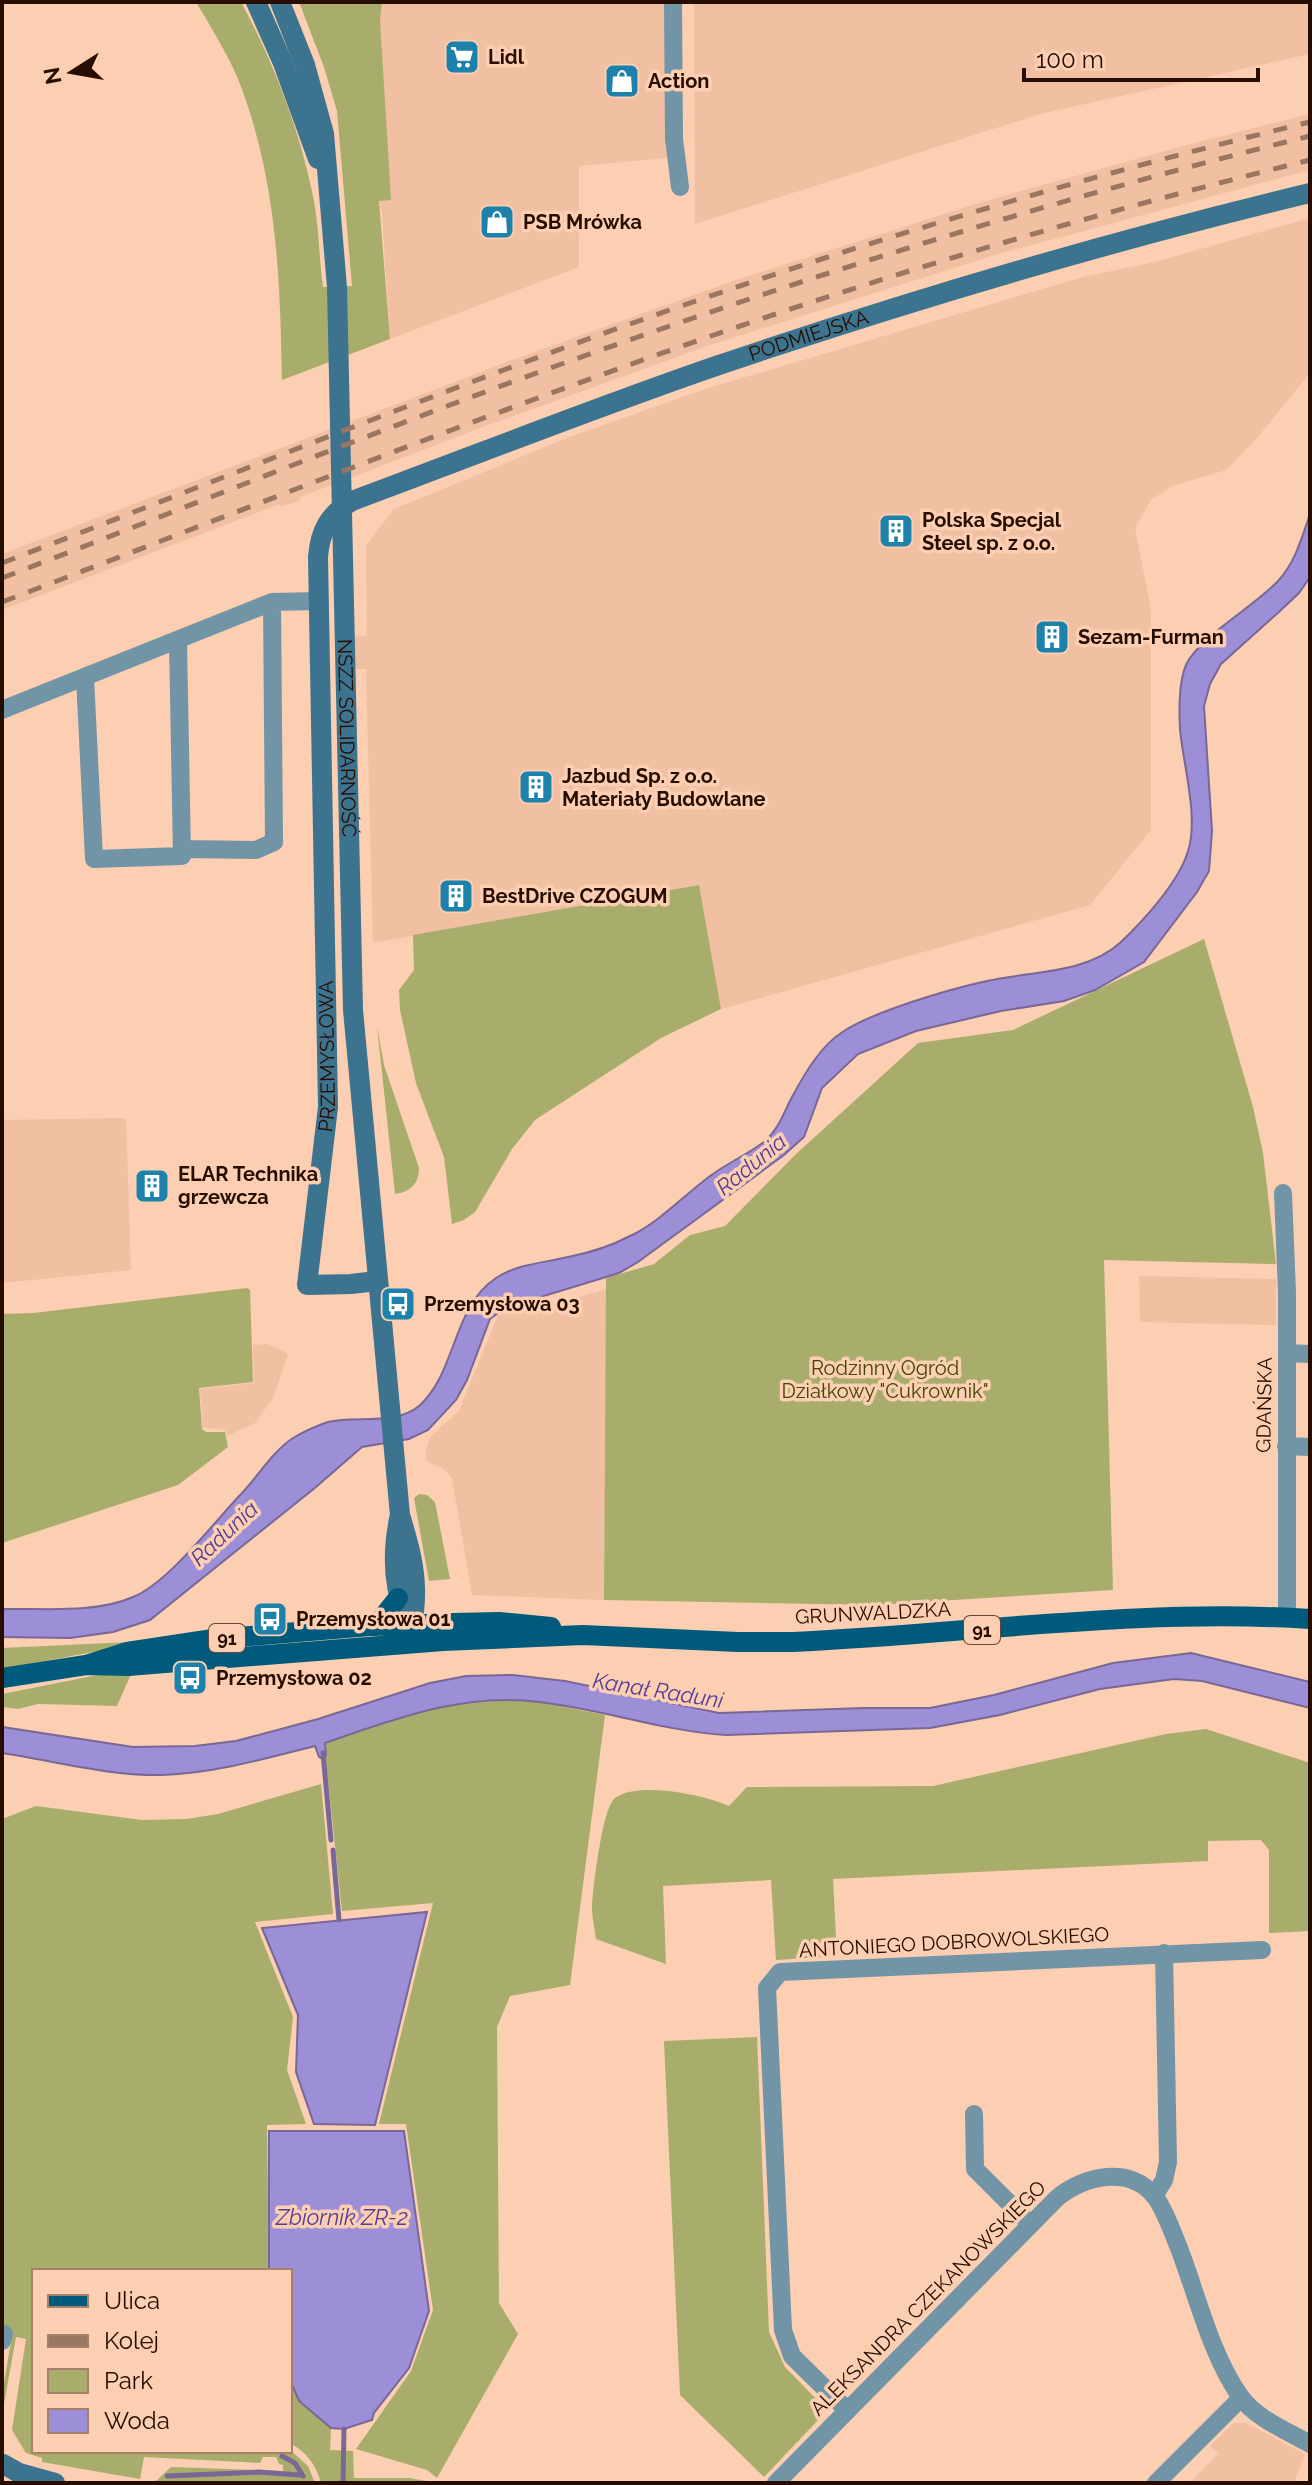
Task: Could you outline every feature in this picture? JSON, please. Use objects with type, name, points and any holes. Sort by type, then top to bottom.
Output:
[{"type":"main road","name":"NSZZ SOLIDARNOŚĆ","points":[[256,2],[283,63],[329,193]]},
{"type":"main road","name":"NSZZ SOLIDARNOŚĆ","points":[[280,2],[305,65],[324,134],[337,287],[353,1010],[377,1281]]},
{"type":"main road","name":"PODMIEJSKA","points":[[327,523],[336,510],[352,501],[716,366],[1010,274],[1202,219],[1310,193]]},
{"type":"main road","name":"PRZEMYSŁOWA","points":[[327,523],[319,541],[319,601],[328,1107],[307,1285],[377,1281]]},
{"type":"main road","points":[[377,1281],[400,1515],[410,1545],[414,1582],[412,1635]]},
{"type":"main road","points":[[400,1515],[393,1547],[398,1598],[412,1635]]},
{"type":"main road","points":[[373,1626],[398,1598]]},
{"type":"main road","name":"GRUNWALDZKA","points":[[2,1678],[86,1665],[168,1663],[499,1622],[544,1626],[583,1635],[793,1642],[1172,1617],[1310,1619]]},
{"type":"main road","name":"GRUNWALDZKA","points":[[86,1665],[163,1645],[373,1626],[412,1635]]},
{"type":"main road","points":[[4,2470],[55,2483]]},
{"type":"street","points":[[673,2],[674,139],[680,187]]},
{"type":"street","points":[[2,710],[272,602],[319,601]]},
{"type":"street","points":[[182,849],[256,850],[274,842],[272,602]]},
{"type":"street","points":[[85,678],[94,859],[182,856],[178,641]]},
{"type":"street","name":"GDAŃSKA","points":[[1283,1193],[1287,1353],[1287,1617]]},
{"type":"street","points":[[1287,1353],[1310,1354]]},
{"type":"street","points":[[1286,1446],[1310,1447]]},
{"type":"street","name":"ANTONIEGO DOBROWOLSKIEGO","points":[[847,2410],[792,2356],[783,2330],[767,1988],[780,1972],[1262,1950]]},
{"type":"street","points":[[1164,1953],[1168,2162],[1164,2180],[1154,2196],[1173,2234],[1218,2353],[1241,2398],[1269,2421],[1310,2444]]},
{"type":"street","points":[[974,2114],[975,2169],[1030,2224]]},
{"type":"street","name":"ALEKSANDRA CZEKANOWSKIEGO","points":[[776,2483],[1067,2189],[1102,2176],[1135,2183],[1154,2196]]},
{"type":"street","points":[[1156,2483],[1241,2398]]},
{"type":"shaded area","points":[[364,2],[666,2],[667,158],[579,166],[579,267],[390,339],[382,214],[362,109]]},
{"type":"shaded area","points":[[694,2],[1310,2],[1310,54],[1040,114],[695,224]]},
{"type":"shaded area","points":[[1310,114],[1310,170],[998,254],[710,345],[480,428],[300,497],[300,500],[281,507],[280,504],[2,610],[2,554],[515,359],[739,279],[982,202]]},
{"type":"shaded area","points":[[1310,218],[1310,373],[1226,470],[1172,486],[1151,500],[1135,528],[1151,610],[1151,830],[1090,905],[721,1009],[698,885],[373,943],[366,669],[349,669],[348,637],[367,636],[366,546],[394,509],[567,438],[702,390],[1083,277],[1155,262]]},
{"type":"shaded area","points":[[126,1119],[131,1270],[2,1283],[2,1120]]},
{"type":"shaded area","points":[[1139,1276],[1276,1279],[1276,1325],[1140,1322]]},
{"type":"shaded area","points":[[606,1290],[604,1600],[472,1595],[452,1478],[444,1469],[426,1461],[430,1437],[459,1411],[498,1315]]},
{"type":"shaded area","points":[[268,1344],[288,1354],[273,1398],[255,1423],[227,1436],[226,1431],[221,1429],[203,1428],[200,1389],[254,1383],[253,1345]]},
{"type":"shaded area","points":[[1234,2423],[1246,2423],[1305,2454],[1294,2483],[1189,2483],[1219,2453],[1210,2446]]},
{"type":"green space","points":[[196,2],[241,2],[264,49],[294,124],[308,175],[316,212],[323,287],[352,286],[337,111],[299,2],[382,2],[380,20],[391,200],[379,201],[390,339],[282,380],[278,269],[263,161],[238,78]]},
{"type":"green space","points":[[699,885],[721,1009],[661,1038],[535,1120],[512,1149],[475,1212],[452,1224],[444,1157],[416,1083],[400,1010],[399,990],[414,970],[413,935]]},
{"type":"green space","name":"Rodzinny Ogród Działkowy \"Cukrownik\"","points":[[1204,939],[1253,1107],[1263,1153],[1276,1264],[1104,1260],[1113,1590],[875,1605],[604,1600],[606,1278],[654,1264],[690,1235],[725,1226],[795,1155],[918,1043],[1013,1030]]},
{"type":"green space","points":[[377,1026],[384,1065],[419,1168],[413,1186],[395,1194]]},
{"type":"green space","points":[[250,1290],[253,1382],[199,1388],[202,1429],[206,1432],[225,1432],[228,1447],[178,1485],[2,1543],[2,1314]]},
{"type":"green space","points":[[419,1494],[427,1495],[435,1502],[450,1579],[429,1581],[414,1498]]},
{"type":"green space","points":[[131,1642],[104,1650],[2,1669],[2,1648]]},
{"type":"green space","points":[[108,1673],[131,1674],[117,1706],[38,1704],[18,1709],[2,1707],[2,1694]]},
{"type":"green space","points":[[503,1700],[540,1702],[605,1715],[570,1985],[510,1996],[497,2027],[499,2303],[518,2334],[437,2478],[427,2470],[356,2449],[411,2371],[433,2310],[406,2124],[379,2124],[433,1903],[342,1911],[324,1743],[436,1707]]},
{"type":"green space","points":[[1206,1729],[1310,1763],[1310,1931],[1269,1933],[1269,1850],[1261,1840],[1208,1841],[1208,1861],[833,1879],[837,1956],[776,1960],[771,1880],[663,1886],[666,1964],[596,1939],[592,1908],[602,1833],[610,1806],[614,1799],[624,1793],[671,1791],[729,1806],[747,1787],[933,1786],[1166,1734]]},
{"type":"green space","points":[[321,1784],[333,1914],[255,1922],[293,2017],[287,2070],[306,2124],[267,2125],[269,2269],[32,2269],[32,2453],[292,2452],[308,2466],[315,2483],[155,2482],[171,2467],[283,2471],[283,2465],[276,2457],[263,2457],[260,2463],[144,2457],[140,2479],[42,2462],[42,2458],[26,2453],[12,2430],[26,2339],[16,2337],[2,2415],[2,2394],[12,2336],[2,2334],[2,1819],[36,1806],[142,1820],[187,1819],[218,1814]]},
{"type":"green space","points":[[757,2037],[769,2332],[785,2367],[821,2404],[820,2418],[764,2477],[680,2395],[664,2041]]},
{"type":"green space","points":[[292,2385],[299,2401],[331,2428],[330,2450],[353,2451],[354,2478],[409,2478],[439,2483],[321,2483],[310,2460],[292,2444]]},
{"type":"water","name":"Radunia","points":[[1310,514],[1310,577],[1299,593],[1221,664],[1210,684],[1204,706],[1212,831],[1209,871],[1197,892],[1144,962],[1095,990],[1064,1001],[1001,1011],[916,1031],[858,1054],[822,1088],[804,1137],[784,1155],[619,1273],[505,1308],[490,1319],[467,1380],[456,1400],[428,1430],[409,1439],[362,1447],[150,1620],[113,1632],[70,1638],[2,1637],[2,1609],[102,1606],[147,1590],[190,1550],[273,1456],[297,1436],[328,1422],[399,1416],[419,1406],[441,1376],[462,1322],[482,1290],[496,1278],[513,1270],[600,1249],[652,1223],[713,1174],[772,1134],[814,1060],[844,1031],[893,1008],[953,989],[1075,966],[1092,960],[1121,942],[1169,888],[1188,851],[1191,807],[1179,713],[1187,663],[1204,643],[1284,574]]},
{"type":"water","points":[[1191,1653],[1310,1682],[1310,1708],[1202,1681],[1174,1679],[1100,1689],[1000,1715],[930,1728],[726,1735],[679,1729],[562,1705],[511,1700],[457,1704],[377,1725],[325,1743],[326,1755],[323,1759],[315,1746],[182,1774],[142,1775],[102,1771],[2,1753],[2,1727],[133,1747],[195,1746],[236,1741],[318,1719],[430,1683],[466,1676],[513,1675],[565,1681],[719,1713],[930,1708],[994,1695],[1113,1663]]},
{"type":"water","points":[[427,1912],[375,2125],[314,2124],[296,2072],[298,2015],[262,1928]]},
{"type":"water","name":"Zbiornik ZR-2","points":[[269,2131],[404,2131],[429,2311],[409,2368],[374,2413],[372,2420],[344,2429],[331,2428],[299,2401],[292,2385],[292,2269],[269,2269]]},
{"type":"waterway","points":[[323,1753],[331,1840]]},
{"type":"waterway","points":[[333,1850],[339,1920]]},
{"type":"waterway","points":[[343,2483],[344,2429]]},
{"type":"waterway","points":[[282,2456],[295,2463],[303,2476]]},
{"type":"waterway","points":[[167,2476],[259,2472],[299,2475]]},
{"type":"railway","points":[[2,563],[512,367],[761,279],[995,206],[1310,122]]},
{"type":"railway","points":[[2,578],[478,394],[721,309],[888,254],[1056,204],[1310,136]]},
{"type":"railway","points":[[2,602],[355,466],[711,336],[1008,241],[1310,160]]},
{"type":"place","name":"Lidl","points":[[462,57]]},
{"type":"place","name":"Action","points":[[622,81]]},
{"type":"place","name":"PSB Mrówka","points":[[497,222]]},
{"type":"place","name":"Polska Specjal Steel sp. z o.o.","points":[[896,531]]},
{"type":"place","name":"Sezam-Furman","points":[[1052,637]]},
{"type":"place","name":"Jazbud Sp. z o.o. Materiały Budowlane","points":[[536,787]]},
{"type":"place","name":"BestDrive CZOGUM","points":[[456,896]]},
{"type":"place","name":"ELAR Technika grzewcza","points":[[152,1186]]},
{"type":"place","name":"Przemysłowa 03","points":[[398,1304]]},
{"type":"place","name":"Przemysłowa 01","points":[[270,1619]]},
{"type":"place","name":"Przemysłowa 02","points":[[190,1678]]},
{"type":"water label","name":"Kanał Raduni","points":[[658,1690]]}]
